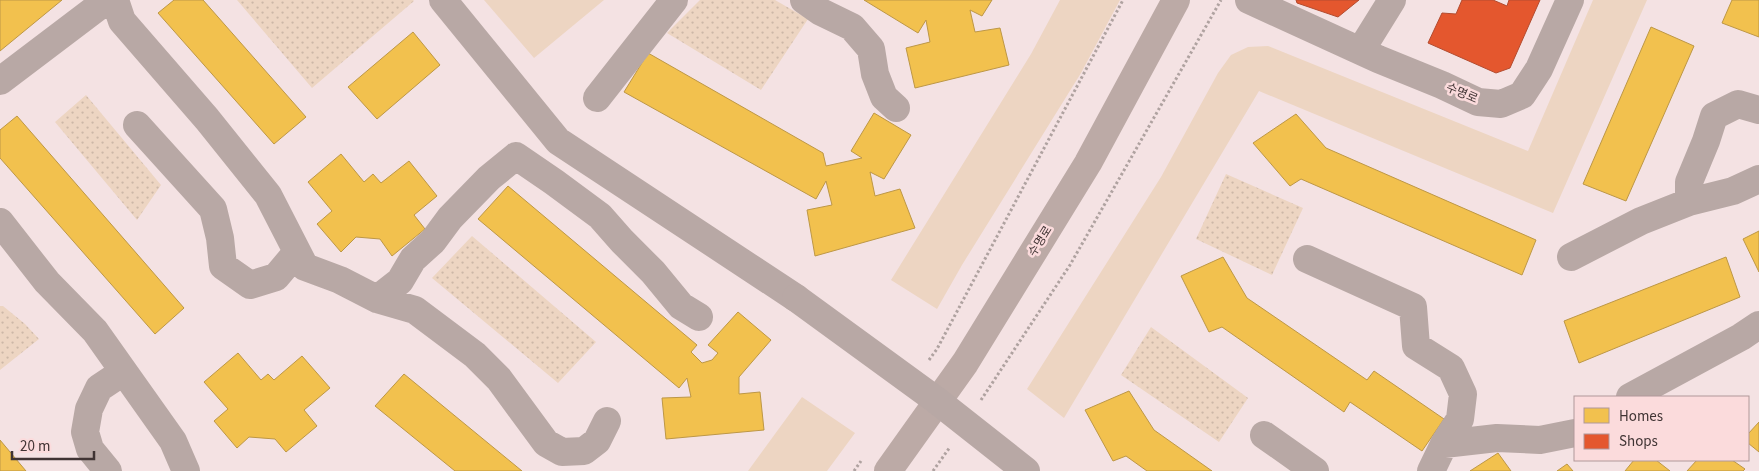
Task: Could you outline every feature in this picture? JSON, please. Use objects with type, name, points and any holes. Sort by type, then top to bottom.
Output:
[{"type":"main road","name":"수명로","points":[[888,471],[965,363],[1088,163],[1176,0]]},
{"type":"street","points":[[0,80],[107,0]]},
{"type":"street","points":[[115,0],[122,20],[207,119],[268,195],[305,267],[340,280],[376,299],[415,310],[475,355],[499,379],[546,443],[562,452],[584,451],[597,441],[607,421]]},
{"type":"street","points":[[443,0],[558,141],[796,298],[936,400],[1026,471]]},
{"type":"street","points":[[597,98],[674,0]]},
{"type":"street","points":[[804,0],[821,12],[852,27],[871,49],[875,74],[884,97],[896,108]]},
{"type":"street","name":"수명로","points":[[1249,0],[1478,102],[1501,104],[1522,95],[1535,76],[1570,0]]},
{"type":"street","points":[[1361,50],[1392,0]]},
{"type":"street","points":[[1689,202],[1689,182],[1714,116],[1738,104],[1759,110]]},
{"type":"street","points":[[137,125],[213,209],[220,238],[223,266],[250,285],[276,277],[297,252]]},
{"type":"street","points":[[376,299],[400,281],[413,259],[433,241],[450,218],[489,178],[516,156],[600,216],[653,272],[681,306],[699,317]]},
{"type":"street","points":[[1571,257],[1641,220],[1689,202],[1733,191],[1759,179]]},
{"type":"street","points":[[0,222],[47,282],[95,331],[173,441],[186,471]]},
{"type":"street","points":[[1308,259],[1412,307],[1416,346],[1451,368],[1463,394],[1460,420],[1444,444],[1431,471]]},
{"type":"street","points":[[1632,396],[1741,337],[1759,325]]},
{"type":"street","points":[[108,471],[90,449],[85,432],[89,409],[99,388],[123,372]]},
{"type":"street","points":[[1444,444],[1497,438],[1540,440],[1574,433]]},
{"type":"street","points":[[1264,435],[1315,471]]},
{"type":"path","points":[[926,365],[937,349],[1123,0]]},
{"type":"path","points":[[977,405],[1070,265],[1221,0]]},
{"type":"path","points":[[934,471],[950,446]]},
{"type":"path","points":[[854,471],[865,455]]},
{"type":"shaded area","points":[[237,0],[413,0],[414,1],[312,88]]},
{"type":"shaded area","points":[[484,0],[604,0],[534,58]]},
{"type":"shaded area","points":[[700,0],[775,0],[808,19],[761,90],[667,33]]},
{"type":"shaded area","points":[[1060,0],[1120,0],[1081,73],[962,265],[937,309],[891,280],[1031,54]]},
{"type":"shaded area","points":[[1593,0],[1647,0],[1553,213],[1259,91],[1064,418],[1027,389],[1161,177],[1218,73],[1231,55],[1248,47],[1268,46],[1528,151]]},
{"type":"shaded area","points":[[86,95],[161,185],[137,220],[55,122]]},
{"type":"shaded area","points":[[1226,174],[1303,208],[1272,275],[1196,239]]},
{"type":"shaded area","points":[[472,236],[596,342],[558,383],[432,278]]},
{"type":"shaded area","points":[[0,306],[3,306],[25,324],[39,339],[0,370]]},
{"type":"shaded area","points":[[1151,327],[1248,398],[1219,442],[1121,375]]},
{"type":"shaded area","points":[[802,397],[855,433],[827,471],[748,471]]},
{"type":"building: Homes","points":[[0,0],[62,0],[0,51]]},
{"type":"building: Homes","points":[[174,0],[203,0],[306,117],[274,144],[158,13]]},
{"type":"building: Homes","points":[[864,0],[992,0],[982,16],[970,10],[975,32],[1000,28],[1009,65],[915,88],[906,48],[930,42],[926,20],[918,33]]},
{"type":"building: Homes","points":[[1732,0],[1759,0],[1759,37],[1722,23]]},
{"type":"building: Homes","points":[[1651,27],[1694,46],[1626,201],[1583,184]]},
{"type":"building: Homes","points":[[413,32],[440,65],[377,119],[348,87]]},
{"type":"building: Homes","points":[[648,53],[823,153],[826,166],[862,158],[851,151],[874,113],[911,135],[884,179],[870,172],[875,196],[900,189],[915,228],[815,256],[807,210],[832,205],[826,181],[816,199],[624,92]]},
{"type":"building: Homes","points":[[1296,114],[1326,148],[1536,240],[1522,275],[1301,179],[1290,186],[1253,143]]},
{"type":"building: Homes","points":[[17,116],[184,308],[155,334],[0,158],[0,130]]},
{"type":"building: Homes","points":[[341,154],[364,182],[373,174],[381,183],[409,161],[437,196],[414,215],[425,229],[392,256],[380,239],[356,237],[341,252],[317,224],[332,211],[308,182]]},
{"type":"building: Homes","points":[[508,186],[697,345],[691,352],[702,363],[712,360],[718,353],[708,345],[738,312],[771,340],[739,377],[739,394],[760,392],[764,430],[666,439],[662,398],[691,397],[687,378],[679,388],[478,219]]},
{"type":"building: Homes","points":[[1759,231],[1759,272],[1743,239]]},
{"type":"building: Homes","points":[[1223,257],[1247,298],[1367,380],[1374,371],[1444,419],[1422,451],[1350,402],[1344,412],[1222,327],[1209,332],[1181,276]]},
{"type":"building: Homes","points":[[1726,257],[1740,297],[1579,363],[1564,321]]},
{"type":"building: Homes","points":[[238,353],[261,380],[268,374],[274,380],[302,356],[330,388],[304,410],[317,426],[286,452],[275,439],[249,437],[237,448],[214,421],[228,409],[204,382]]},
{"type":"building: Homes","points":[[404,374],[522,471],[455,471],[375,406]]},
{"type":"building: Homes","points":[[1129,391],[1154,430],[1212,471],[1147,471],[1126,456],[1113,461],[1085,410]]},
{"type":"building: Homes","points":[[1759,422],[1759,452],[1749,444],[1749,433]]},
{"type":"building: Homes","points":[[0,440],[26,471],[0,471]]},
{"type":"building: Homes","points":[[1498,453],[1511,471],[1470,471]]},
{"type":"building: Homes","points":[[1633,461],[1657,461],[1670,471],[1625,471]]},
{"type":"building: Homes","points":[[1696,461],[1733,461],[1745,469],[1743,471],[1687,471]]},
{"type":"building: Homes","points":[[1567,464],[1573,471],[1557,471]]},
{"type":"building: Shops","points":[[1296,0],[1359,0],[1338,17],[1297,3]]},
{"type":"building: Shops","points":[[1462,0],[1493,0],[1507,6],[1509,0],[1540,0],[1510,68],[1496,73],[1428,43],[1442,13],[1456,14]]}]
